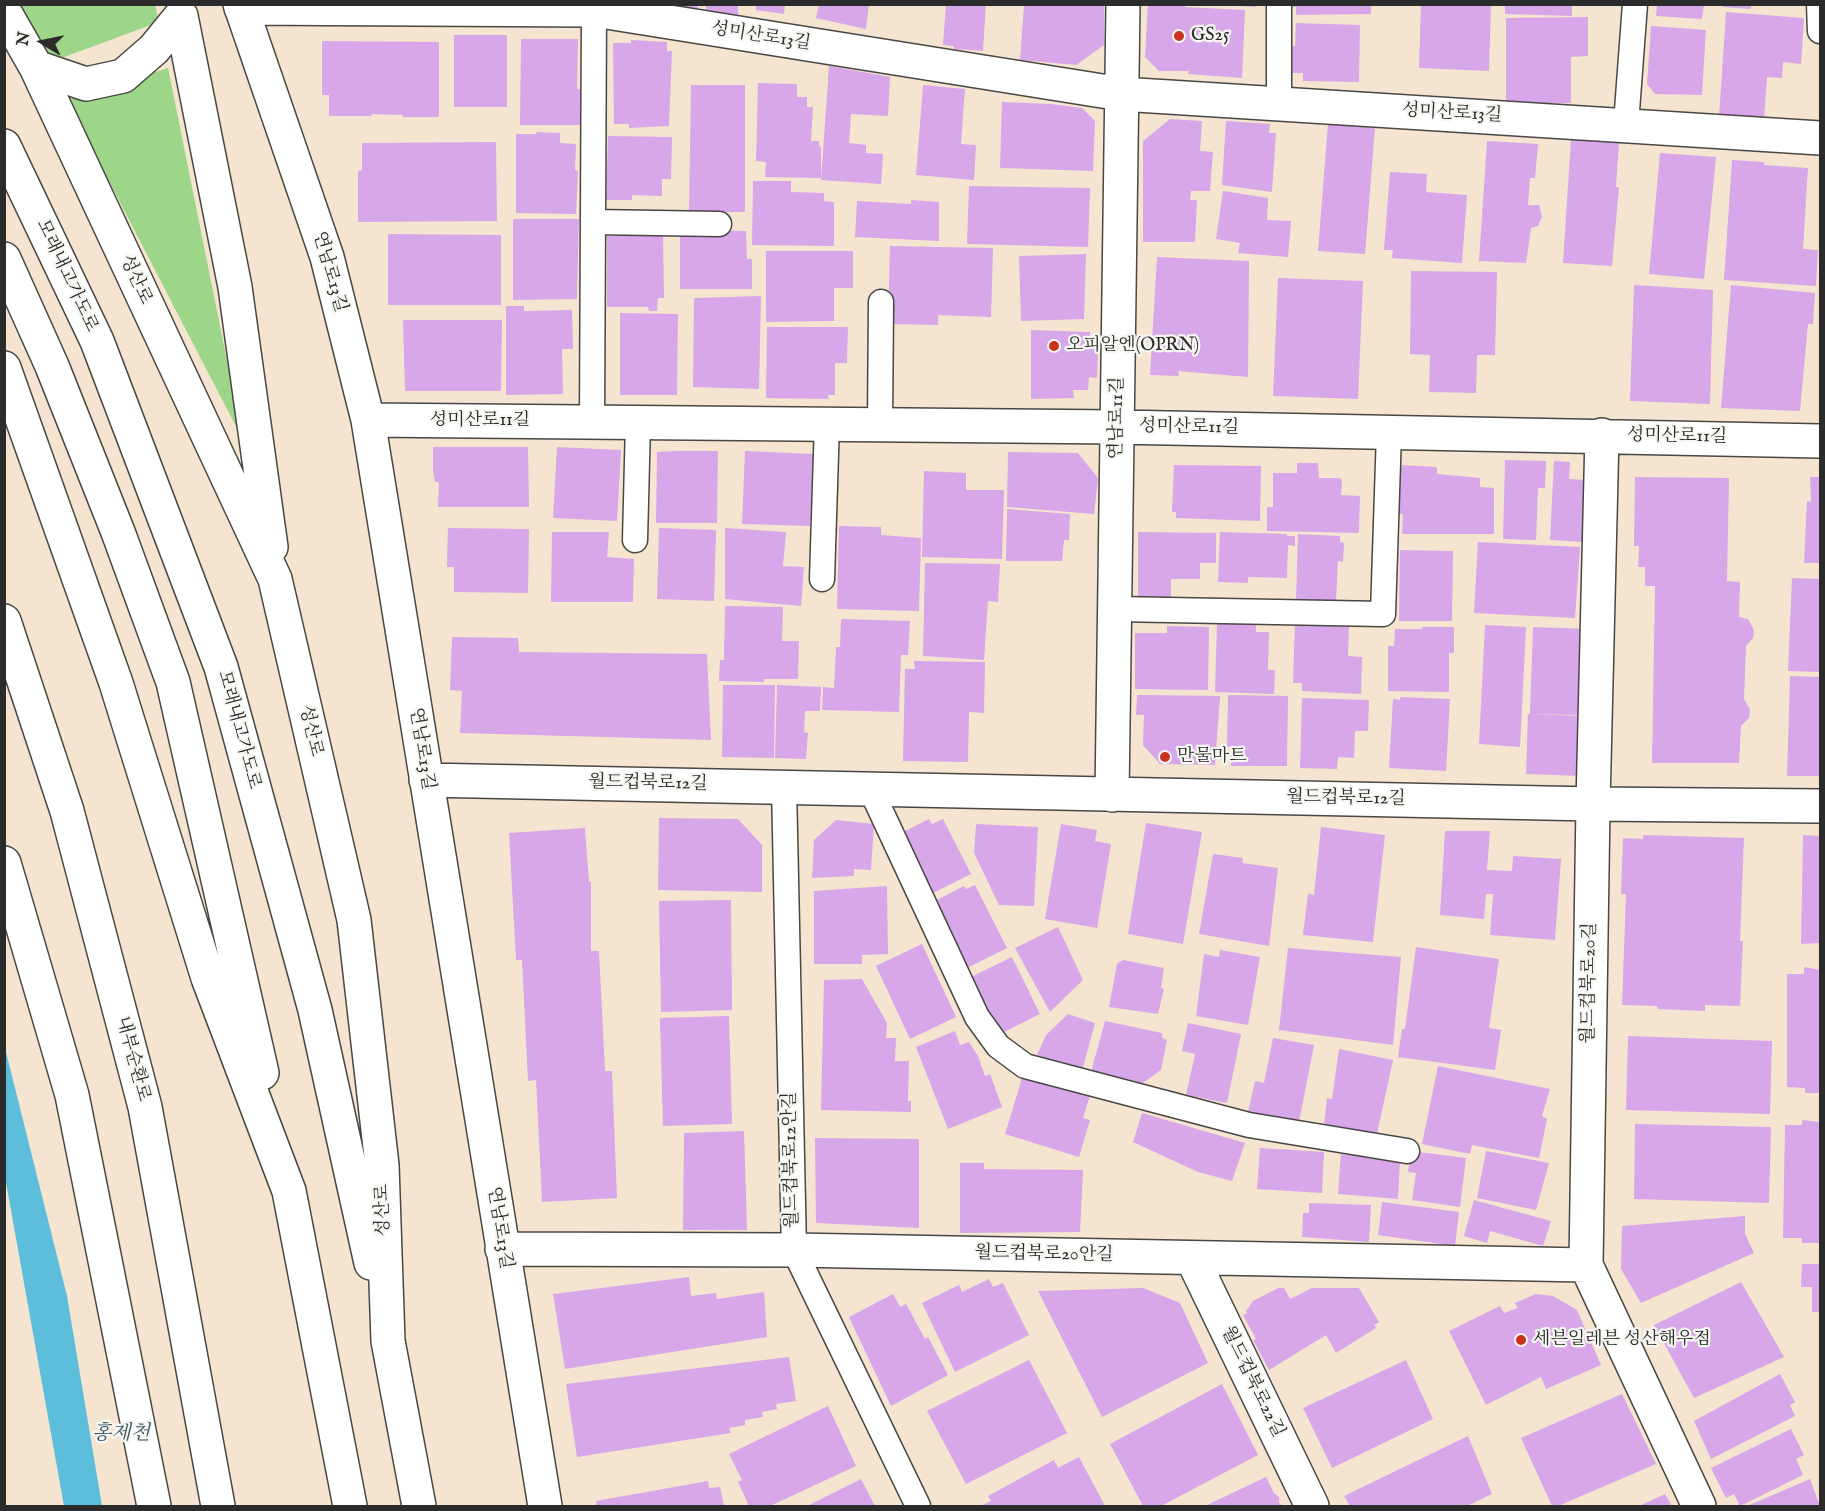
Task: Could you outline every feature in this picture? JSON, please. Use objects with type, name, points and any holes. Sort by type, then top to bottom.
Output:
[{"type":"main road","name":"연남로11길","points":[[1112,795],[1123,4]]},
{"type":"main road","name":"성미산로13길","points":[[241,6],[594,10],[1121,94],[1821,138]]},
{"type":"main road","name":"연남로13길","points":[[241,6],[327,257],[368,420],[545,1506]]},
{"type":"main road","points":[[36,67],[86,84],[123,76],[154,49],[179,10]]},
{"type":"main road","points":[[179,10],[235,287],[275,579]]},
{"type":"main road","name":"성산로","points":[[4,11],[36,67],[275,579],[354,920],[382,1165],[388,1341],[419,1506]]},
{"type":"main road","name":"모래내고가도로","points":[[4,146],[97,341],[221,667],[315,1010],[388,1341]]},
{"type":"main road","points":[[4,260],[57,377],[118,532],[172,682],[289,1191],[350,1506]]},
{"type":"main road","points":[[4,368],[116,683],[208,978],[289,1191]]},
{"type":"main road","name":"성미산로11길","points":[[368,420],[1118,427],[1821,441]]},
{"type":"main road","name":"월드컵북로20길","points":[[1602,435],[1593,804],[1586,1265],[1699,1506]]},
{"type":"main road","name":"내부순환로","points":[[4,621],[67,811],[145,1107],[218,1506]]},
{"type":"main road","name":"월드컵북로12길","points":[[426,780],[1593,804],[1821,806]]},
{"type":"main road","points":[[4,863],[72,1095],[154,1506]]},
{"type":"main road","name":"월드컵북로20안길","points":[[502,1249],[794,1250],[1586,1265]]},
{"type":"main road","name":"월드컵북로22길","points":[[1192,1258],[1312,1506]]},
{"type":"lane","points":[[1279,103],[1280,4]]},
{"type":"lane","points":[[1626,124],[1635,4]]},
{"type":"lane","points":[[1820,4],[1821,31]]},
{"type":"lane","points":[[592,421],[594,10]]},
{"type":"lane","points":[[593,222],[718,224]]},
{"type":"lane","points":[[880,424],[881,302]]},
{"type":"lane","points":[[635,540],[638,422]]},
{"type":"lane","points":[[822,579],[827,423]]},
{"type":"lane","points":[[1114,609],[1383,614],[1389,432]]},
{"type":"lane","name":"월드컵북로12안길","points":[[784,786],[794,1250],[918,1506]]},
{"type":"lane","points":[[871,790],[977,1017],[998,1046],[1024,1066],[1250,1125],[1407,1151]]},
{"type":"green space","points":[[17,5],[155,5],[159,22],[48,63]]},
{"type":"green space","points":[[168,68],[243,440],[67,100]]},
{"type":"water","name":"홍제천","points":[[4,654],[206,1506],[64,1506],[5,1177]]},
{"type":"pier","name":"홍제천","points":[[5,651],[88,919],[209,1506],[102,1506],[67,1296],[4,1044]]},
{"type":"building","points":[[666,4],[698,4],[697,11]]},
{"type":"building","points":[[706,4],[738,4],[738,15],[706,12]]},
{"type":"building","points":[[756,4],[785,4],[784,14],[756,10]]},
{"type":"building","points":[[819,4],[869,4],[866,29],[816,18]]},
{"type":"building","points":[[946,4],[986,4],[983,51],[954,49],[954,46],[943,45]]},
{"type":"building","points":[[1148,4],[1185,4],[1185,7],[1245,10],[1242,78],[1188,74],[1189,71],[1159,71],[1145,57]]},
{"type":"building","points":[[1240,4],[1257,4],[1256,7],[1240,6]]},
{"type":"building","points":[[1288,4],[1371,4],[1371,14],[1296,15],[1296,7],[1288,7]]},
{"type":"building","points":[[1421,4],[1491,4],[1489,71],[1419,68]]},
{"type":"building","points":[[1505,4],[1572,4],[1572,16],[1505,14]]},
{"type":"building","points":[[1657,4],[1704,4],[1702,19],[1656,16]]},
{"type":"building","points":[[1723,4],[1751,4],[1751,9],[1723,7]]},
{"type":"building","points":[[1024,5],[1104,5],[1104,45],[1076,65],[1020,60]]},
{"type":"building","points":[[1726,12],[1804,18],[1801,64],[1783,62],[1782,78],[1767,77],[1764,120],[1719,117]]},
{"type":"building","points":[[1588,17],[1588,56],[1571,57],[1571,103],[1506,103],[1506,18]]},
{"type":"building","points":[[1296,23],[1360,25],[1359,82],[1303,81],[1303,73],[1290,73],[1290,46],[1295,46]]},
{"type":"building","points":[[1651,26],[1706,30],[1702,95],[1655,94],[1647,84]]},
{"type":"building","points":[[454,35],[507,35],[507,107],[454,107]]},
{"type":"building","points":[[521,39],[578,39],[577,89],[582,89],[582,125],[520,125]]},
{"type":"building","points":[[631,40],[667,42],[667,51],[672,51],[669,126],[629,128],[629,124],[614,124],[613,43],[631,43]]},
{"type":"building","points":[[322,41],[439,42],[439,117],[371,114],[372,116],[329,116],[329,95],[322,95]]},
{"type":"building","points":[[829,66],[890,77],[888,116],[851,114],[849,143],[866,145],[866,153],[883,154],[881,184],[821,180]]},
{"type":"building","points":[[758,83],[797,84],[797,97],[807,97],[807,107],[813,107],[811,141],[819,141],[819,147],[821,146],[821,178],[765,177],[766,162],[756,161]]},
{"type":"building","points":[[691,85],[745,85],[745,212],[689,212]]},
{"type":"building","points":[[923,85],[965,89],[961,144],[976,145],[974,180],[916,175]]},
{"type":"building","points":[[1002,102],[1082,108],[1095,121],[1093,171],[1000,168]]},
{"type":"building","points":[[1170,119],[1202,121],[1200,151],[1213,152],[1210,191],[1191,191],[1190,200],[1197,200],[1195,242],[1143,242],[1143,141]]},
{"type":"building","points":[[1226,121],[1270,124],[1269,133],[1276,133],[1272,192],[1222,185]]},
{"type":"building","points":[[1328,124],[1375,128],[1365,254],[1318,251]]},
{"type":"building","points":[[536,132],[560,133],[560,143],[576,144],[575,170],[578,171],[576,214],[516,213],[516,134],[537,134]]},
{"type":"building","points":[[608,136],[672,137],[671,179],[662,179],[662,196],[632,195],[632,200],[606,200]]},
{"type":"building","points":[[1571,139],[1619,143],[1616,187],[1619,187],[1612,266],[1563,263]]},
{"type":"building","points":[[1487,141],[1538,144],[1535,178],[1530,178],[1528,205],[1539,205],[1542,217],[1538,226],[1531,228],[1526,263],[1479,261]]},
{"type":"building","points":[[496,142],[497,221],[358,222],[358,171],[362,170],[362,143]]},
{"type":"building","points":[[1660,153],[1716,157],[1704,279],[1649,274]]},
{"type":"building","points":[[1732,160],[1808,168],[1803,249],[1818,250],[1816,286],[1724,280]]},
{"type":"building","points":[[1390,172],[1427,174],[1426,192],[1467,195],[1462,263],[1392,258],[1393,250],[1384,250]]},
{"type":"building","points":[[753,181],[791,181],[791,192],[824,193],[824,201],[834,202],[834,246],[752,245]]},
{"type":"building","points":[[969,186],[1090,188],[1088,247],[967,244]]},
{"type":"building","points":[[1223,191],[1268,198],[1267,220],[1291,221],[1288,257],[1238,253],[1240,243],[1216,239]]},
{"type":"building","points":[[911,200],[939,202],[939,241],[855,237],[857,201],[911,204]]},
{"type":"building","points":[[513,219],[579,219],[577,299],[513,300]]},
{"type":"building","points":[[710,230],[746,231],[747,259],[752,259],[752,289],[680,289],[680,234]]},
{"type":"building","points":[[388,234],[501,235],[501,305],[388,305]]},
{"type":"building","points":[[663,235],[664,298],[658,298],[657,311],[649,311],[648,307],[607,307],[607,236]]},
{"type":"building","points":[[890,246],[993,248],[991,317],[938,315],[938,325],[888,324]]},
{"type":"building","points":[[766,251],[853,251],[853,288],[834,288],[834,321],[766,322]]},
{"type":"building","points":[[1086,254],[1084,319],[1021,321],[1019,256]]},
{"type":"building","points":[[1157,257],[1249,261],[1248,377],[1178,371],[1179,376],[1150,375]]},
{"type":"building","points":[[1411,271],[1497,272],[1495,355],[1477,355],[1476,393],[1429,392],[1430,355],[1410,354]]},
{"type":"building","points":[[1278,278],[1363,281],[1358,399],[1273,396]]},
{"type":"building","points":[[1634,285],[1713,290],[1710,404],[1630,401]]},
{"type":"building","points":[[1731,285],[1815,293],[1813,324],[1808,324],[1800,411],[1721,408]]},
{"type":"building","points":[[761,296],[759,389],[693,387],[694,298]]},
{"type":"building","points":[[506,306],[524,306],[524,311],[572,310],[573,349],[562,349],[563,394],[506,395]]},
{"type":"building","points":[[620,313],[678,314],[677,395],[620,395]]},
{"type":"building","points":[[403,320],[502,320],[501,391],[405,391]]},
{"type":"building","points":[[767,327],[848,327],[847,363],[835,363],[835,395],[828,395],[829,399],[766,398]]},
{"type":"building","points":[[1031,330],[1090,332],[1090,348],[1098,348],[1097,378],[1089,377],[1088,390],[1073,390],[1074,398],[1031,399]]},
{"type":"building","points":[[433,447],[528,447],[529,507],[438,507],[439,482],[435,482],[433,471]]},
{"type":"building","points":[[557,447],[621,450],[617,521],[553,518]]},
{"type":"building","points":[[718,451],[717,523],[656,523],[657,452]]},
{"type":"building","points":[[745,451],[813,454],[810,526],[742,524]]},
{"type":"building","points":[[1008,452],[1078,453],[1098,478],[1094,514],[1007,507]]},
{"type":"building","points":[[1505,460],[1546,461],[1545,488],[1538,488],[1536,540],[1503,539]]},
{"type":"building","points":[[1554,461],[1570,462],[1569,479],[1587,480],[1584,542],[1550,540]]},
{"type":"building","points":[[1297,463],[1318,463],[1319,478],[1339,478],[1342,480],[1341,495],[1360,496],[1359,533],[1267,531],[1267,507],[1273,507],[1273,473],[1297,473]]},
{"type":"building","points":[[1174,465],[1261,466],[1260,521],[1176,518],[1176,512],[1172,512]]},
{"type":"building","points":[[1400,465],[1437,467],[1437,474],[1480,478],[1480,487],[1494,488],[1494,534],[1402,534],[1403,514],[1397,514]]},
{"type":"building","points":[[924,471],[966,473],[966,490],[1004,490],[1002,559],[922,557]]},
{"type":"building","points":[[1635,477],[1729,478],[1727,581],[1740,582],[1739,617],[1748,619],[1754,633],[1746,646],[1744,699],[1750,710],[1749,718],[1741,726],[1739,763],[1652,763],[1655,586],[1645,586],[1645,567],[1638,567],[1639,546],[1634,546]]},
{"type":"building","points":[[1810,477],[1820,477],[1820,563],[1804,563],[1807,501],[1811,502]]},
{"type":"building","points":[[1007,509],[1070,514],[1069,540],[1064,540],[1062,561],[1006,561]]},
{"type":"building","points":[[839,526],[881,527],[881,535],[921,538],[919,611],[837,609]]},
{"type":"building","points":[[448,528],[529,529],[528,593],[454,592],[454,567],[447,567]]},
{"type":"building","points":[[659,528],[716,530],[714,601],[657,599]]},
{"type":"building","points":[[725,528],[786,532],[783,566],[804,567],[801,606],[725,599]]},
{"type":"building","points":[[552,532],[609,532],[607,557],[634,559],[633,602],[551,602]]},
{"type":"building","points":[[1138,532],[1216,533],[1216,563],[1200,563],[1200,579],[1171,579],[1171,602],[1138,602]]},
{"type":"building","points":[[1220,532],[1295,536],[1295,546],[1288,545],[1287,578],[1248,577],[1248,583],[1218,582]]},
{"type":"building","points":[[1298,534],[1340,536],[1340,542],[1344,543],[1343,562],[1338,561],[1336,601],[1296,599]]},
{"type":"building","points":[[1478,542],[1580,547],[1575,618],[1474,613]]},
{"type":"building","points":[[1400,550],[1453,551],[1452,621],[1399,621]]},
{"type":"building","points":[[925,563],[1000,564],[998,602],[988,601],[984,660],[923,656]]},
{"type":"building","points":[[1792,578],[1820,579],[1820,672],[1788,671]]},
{"type":"building","points":[[725,606],[783,607],[782,641],[799,641],[798,679],[764,679],[764,682],[719,681],[720,660],[724,660]]},
{"type":"building","points":[[841,619],[910,621],[908,655],[901,655],[899,712],[822,710],[823,687],[834,688],[836,647],[840,647]]},
{"type":"building","points":[[1217,621],[1256,622],[1256,632],[1269,632],[1268,670],[1275,670],[1274,694],[1215,692]]},
{"type":"building","points":[[1295,622],[1349,623],[1348,656],[1362,657],[1361,694],[1302,691],[1302,683],[1293,683]]},
{"type":"building","points":[[1485,625],[1526,627],[1520,747],[1479,744]]},
{"type":"building","points":[[1167,626],[1209,627],[1208,690],[1135,689],[1135,633],[1167,633]]},
{"type":"building","points":[[1422,627],[1454,627],[1454,653],[1449,653],[1449,692],[1388,691],[1388,646],[1394,646],[1395,629],[1422,629]]},
{"type":"building","points":[[1533,627],[1588,629],[1585,715],[1530,714]]},
{"type":"building","points":[[452,637],[518,638],[519,652],[707,654],[711,740],[460,733],[462,691],[450,690]]},
{"type":"building","points":[[914,661],[985,662],[984,713],[969,712],[968,762],[903,761],[905,669],[915,669]]},
{"type":"building","points":[[1790,676],[1820,677],[1820,776],[1787,776]]},
{"type":"building","points":[[723,685],[775,685],[774,758],[722,757]]},
{"type":"building","points":[[777,685],[821,687],[820,711],[805,711],[804,732],[808,733],[806,759],[775,758]]},
{"type":"building","points":[[1137,695],[1220,696],[1215,765],[1160,764],[1143,745],[1144,715],[1136,715]]},
{"type":"building","points":[[1228,695],[1288,696],[1287,766],[1231,766],[1231,747],[1227,747]]},
{"type":"building","points":[[1400,697],[1450,699],[1446,771],[1389,768],[1393,699],[1400,700]]},
{"type":"building","points":[[1302,698],[1369,700],[1368,731],[1355,731],[1354,758],[1338,757],[1337,769],[1300,768]]},
{"type":"building","points":[[1528,714],[1585,716],[1583,776],[1526,774]]},
{"type":"building","points":[[659,818],[738,819],[762,845],[762,892],[658,890]]},
{"type":"building","points":[[929,819],[932,824],[943,819],[971,874],[931,894],[901,833]]},
{"type":"building","points":[[836,820],[874,824],[871,870],[854,869],[854,876],[812,878],[814,840]]},
{"type":"building","points":[[1146,823],[1202,832],[1183,944],[1128,934]]},
{"type":"building","points":[[976,824],[1038,827],[1034,906],[999,905],[974,853]]},
{"type":"building","points":[[1061,824],[1097,830],[1095,841],[1111,844],[1097,928],[1045,919]]},
{"type":"building","points":[[1321,827],[1385,835],[1373,942],[1303,935],[1308,894],[1314,895]]},
{"type":"building","points":[[585,828],[589,882],[591,882],[591,951],[599,951],[605,1071],[612,1071],[617,1198],[542,1202],[536,1080],[528,1081],[522,960],[516,960],[509,833]]},
{"type":"building","points":[[1445,831],[1490,831],[1487,870],[1512,871],[1513,856],[1561,859],[1555,940],[1490,935],[1493,894],[1486,894],[1484,919],[1440,915]]},
{"type":"building","points":[[1643,835],[1744,838],[1740,1006],[1705,1005],[1705,1011],[1622,1005],[1626,894],[1621,894],[1623,838],[1643,839]]},
{"type":"building","points":[[1803,835],[1820,836],[1820,943],[1801,944]]},
{"type":"building","points":[[1213,854],[1243,858],[1242,863],[1278,868],[1269,946],[1199,934]]},
{"type":"building","points":[[975,885],[1007,948],[967,968],[933,902],[964,886],[966,889]]},
{"type":"building","points":[[887,886],[888,954],[862,955],[862,964],[814,964],[814,891]]},
{"type":"building","points":[[731,900],[732,1010],[661,1012],[659,901]]},
{"type":"building","points":[[1058,927],[1083,980],[1050,1012],[1015,948]]},
{"type":"building","points":[[922,944],[956,1017],[910,1039],[876,966]]},
{"type":"building","points":[[1416,947],[1499,959],[1489,1028],[1501,1030],[1495,1070],[1398,1057],[1402,1029],[1405,1029]]},
{"type":"building","points":[[1288,948],[1401,957],[1393,1045],[1279,1030]]},
{"type":"building","points":[[1220,950],[1260,957],[1248,1025],[1196,1016],[1204,954],[1219,957]]},
{"type":"building","points":[[1012,957],[1040,1014],[1000,1034],[971,977]]},
{"type":"building","points":[[1123,960],[1164,968],[1161,988],[1164,989],[1158,1014],[1109,1007],[1117,964]]},
{"type":"building","points":[[1804,967],[1820,970],[1820,1093],[1805,1093],[1805,1088],[1787,1087],[1787,974],[1804,974]]},
{"type":"building","points":[[862,979],[887,1023],[886,1038],[896,1038],[895,1061],[909,1061],[908,1101],[911,1101],[911,1112],[821,1110],[824,980]]},
{"type":"building","points":[[1068,1014],[1095,1023],[1082,1071],[1037,1055],[1046,1035]]},
{"type":"building","points":[[729,1016],[732,1124],[663,1126],[660,1018]]},
{"type":"building","points":[[1105,1021],[1162,1033],[1162,1038],[1167,1040],[1161,1070],[1140,1085],[1091,1072]]},
{"type":"building","points":[[1188,1023],[1241,1034],[1227,1103],[1186,1095],[1195,1054],[1182,1051]]},
{"type":"building","points":[[955,1031],[960,1045],[969,1042],[978,1056],[985,1076],[990,1074],[1002,1107],[948,1129],[916,1047]]},
{"type":"building","points":[[1628,1036],[1772,1041],[1770,1114],[1626,1110]]},
{"type":"building","points":[[1273,1038],[1314,1045],[1299,1122],[1248,1112],[1255,1081],[1264,1083]]},
{"type":"building","points":[[1339,1049],[1393,1060],[1376,1138],[1324,1125],[1327,1098],[1332,1099]]},
{"type":"building","points":[[1438,1066],[1550,1089],[1542,1116],[1547,1119],[1539,1158],[1472,1145],[1470,1154],[1422,1144]]},
{"type":"building","points":[[1023,1075],[1090,1096],[1083,1118],[1090,1120],[1079,1157],[1005,1134]]},
{"type":"building","points":[[1142,1113],[1245,1143],[1232,1181],[1198,1172],[1133,1142]]},
{"type":"building","points":[[1802,1120],[1820,1122],[1820,1243],[1802,1243],[1802,1238],[1783,1238],[1785,1125],[1802,1125]]},
{"type":"building","points":[[1635,1124],[1771,1127],[1769,1203],[1634,1199]]},
{"type":"building","points":[[744,1131],[747,1230],[683,1230],[684,1133]]},
{"type":"building","points":[[815,1138],[919,1139],[919,1228],[816,1223]]},
{"type":"building","points":[[1260,1148],[1324,1152],[1322,1193],[1257,1189]]},
{"type":"building","points":[[1411,1151],[1466,1158],[1460,1207],[1412,1200],[1416,1173],[1408,1172]]},
{"type":"building","points":[[1486,1151],[1549,1163],[1536,1210],[1477,1198]]},
{"type":"building","points":[[1341,1154],[1400,1161],[1398,1199],[1338,1194]]},
{"type":"building","points":[[960,1163],[984,1163],[984,1169],[1083,1170],[1080,1232],[960,1233]]},
{"type":"building","points":[[1474,1200],[1551,1221],[1543,1246],[1490,1231],[1487,1243],[1464,1236]]},
{"type":"building","points":[[1382,1202],[1459,1212],[1455,1246],[1378,1235]]},
{"type":"building","points":[[1309,1203],[1371,1205],[1369,1242],[1302,1237],[1303,1213],[1309,1213]]},
{"type":"building","points":[[1745,1216],[1745,1234],[1754,1253],[1641,1303],[1621,1269],[1622,1226]]},
{"type":"building","points":[[1802,1264],[1820,1264],[1820,1312],[1812,1312],[1812,1287],[1801,1287]]},
{"type":"building","points":[[689,1277],[691,1296],[716,1293],[717,1299],[764,1292],[767,1337],[565,1369],[553,1294]]},
{"type":"building","points":[[989,1279],[993,1287],[1003,1283],[1029,1335],[955,1372],[922,1303],[959,1285],[962,1292]]},
{"type":"building","points":[[1741,1282],[1784,1357],[1694,1398],[1654,1325]]},
{"type":"building","points":[[1143,1288],[1180,1303],[1208,1363],[1102,1417],[1038,1291]]},
{"type":"building","points":[[1278,1288],[1284,1288],[1290,1299],[1312,1288],[1359,1288],[1379,1322],[1374,1325],[1376,1328],[1336,1353],[1326,1335],[1269,1370],[1243,1315],[1247,1313],[1253,1301]]},
{"type":"building","points":[[893,1294],[900,1307],[906,1304],[925,1339],[928,1337],[948,1375],[891,1406],[849,1317]]},
{"type":"building","points":[[1536,1294],[1553,1296],[1577,1310],[1601,1365],[1546,1389],[1541,1377],[1486,1405],[1449,1331],[1500,1306],[1504,1313],[1518,1308],[1515,1303]]},
{"type":"building","points":[[789,1357],[796,1401],[776,1404],[777,1409],[762,1412],[763,1417],[745,1420],[745,1425],[729,1428],[731,1433],[577,1457],[566,1384]]},
{"type":"building","points":[[1029,1360],[1067,1433],[966,1484],[927,1411]]},
{"type":"building","points":[[1406,1360],[1433,1419],[1332,1468],[1303,1408]]},
{"type":"building","points":[[1780,1374],[1795,1402],[1790,1405],[1795,1416],[1711,1459],[1694,1421]]},
{"type":"building","points":[[1222,1384],[1258,1455],[1161,1506],[1143,1506],[1110,1444]]},
{"type":"building","points":[[1622,1394],[1656,1464],[1558,1506],[1552,1506],[1521,1438]]},
{"type":"building","points":[[828,1406],[856,1466],[770,1506],[749,1506],[738,1482],[742,1480],[729,1454]]},
{"type":"building","points":[[1791,1429],[1804,1455],[1796,1459],[1803,1475],[1740,1506],[1734,1494],[1726,1498],[1711,1468]]},
{"type":"building","points":[[1468,1436],[1492,1494],[1467,1506],[1350,1506],[1344,1496]]},
{"type":"building","points":[[1079,1457],[1105,1506],[980,1506],[991,1501],[988,1496],[1054,1460],[1058,1468]]},
{"type":"building","points":[[1266,1477],[1282,1506],[1205,1506]]},
{"type":"building","points":[[861,1479],[875,1506],[807,1506]]},
{"type":"building","points":[[1810,1479],[1820,1506],[1747,1506]]},
{"type":"building","points":[[708,1481],[709,1488],[720,1487],[724,1506],[597,1506],[596,1501]]},
{"type":"building","points":[[1665,1494],[1672,1506],[1639,1506]]},
{"type":"place","name":"GS25","points":[[1179,36]]},
{"type":"place","name":"오피알엔(OPRN)","points":[[1054,346]]},
{"type":"place","name":"만물마트","points":[[1165,757]]},
{"type":"place","name":"세븐일레븐 성산해우점","points":[[1521,1340]]}]
